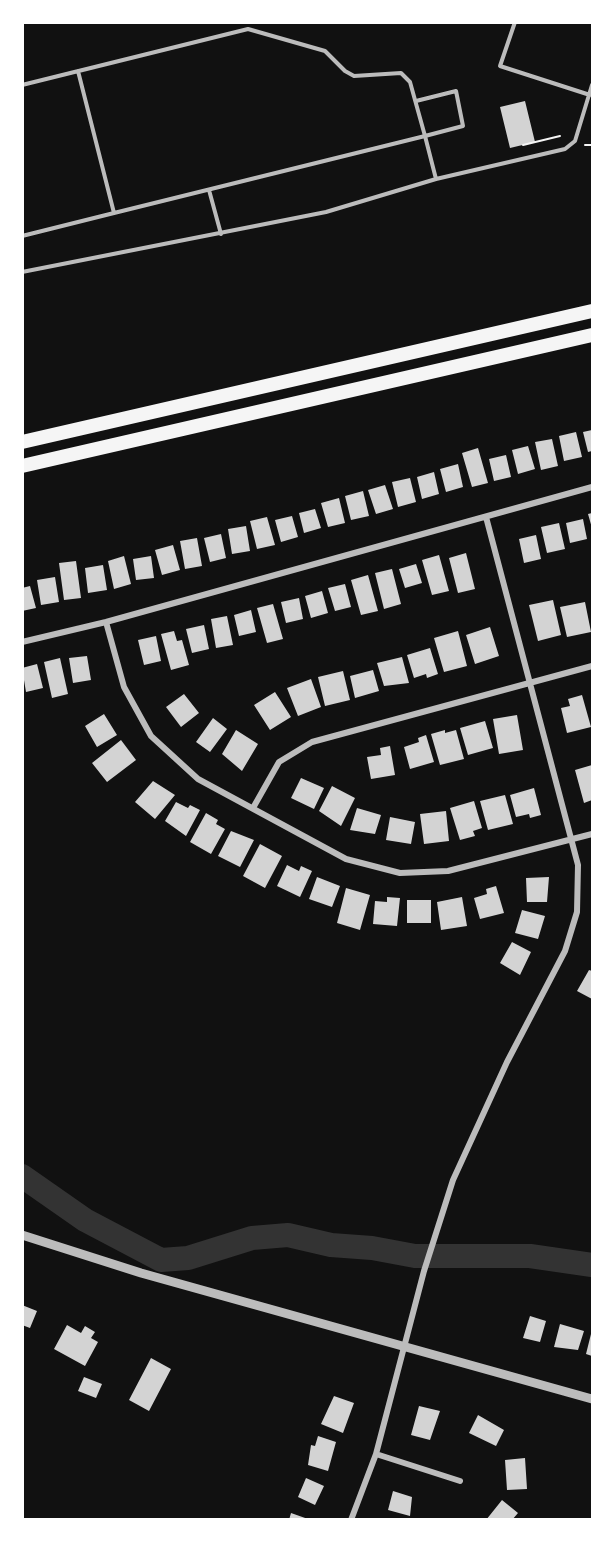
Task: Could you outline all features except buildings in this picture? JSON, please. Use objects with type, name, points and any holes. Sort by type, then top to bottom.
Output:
[{"type":"highway","points":[[22,442],[592,311]]},
{"type":"highway","points":[[22,466],[592,335]]},
{"type":"street","points":[[22,642],[106,622],[592,487]]},
{"type":"street","points":[[351,1520],[376,1454],[424,1271],[453,1180],[507,1062],[565,951],[577,912],[578,865],[486,517]]},
{"type":"street","points":[[106,622],[124,687],[151,736],[198,779],[346,860],[400,873],[448,871],[592,834]]},
{"type":"street","points":[[253,808],[279,762],[312,742],[592,666]]},
{"type":"street","points":[[22,1235],[141,1273],[405,1344],[592,1399]]},
{"type":"street","points":[[376,1454],[459,1481]]},
{"type":"lane","points":[[515,22],[500,66],[590,95]]},
{"type":"lane","points":[[22,85],[248,29],[325,51],[345,71],[354,75],[401,73],[410,81],[436,179]]},
{"type":"lane","points":[[78,71],[114,213]]},
{"type":"lane","points":[[22,272],[326,212],[436,179],[565,149],[575,141],[592,85]]},
{"type":"lane","points":[[22,236],[463,126],[456,91],[416,101]]},
{"type":"lane","points":[[209,190],[221,234]]},
{"type":"path","points":[[523,145],[560,136]]},
{"type":"path","points":[[585,145],[592,145]]},
{"type":"waterway","points":[[22,1176],[85,1220],[161,1260],[188,1258],[252,1238],[288,1235],[331,1245],[372,1248],[415,1256],[530,1256],[592,1265]]}]
